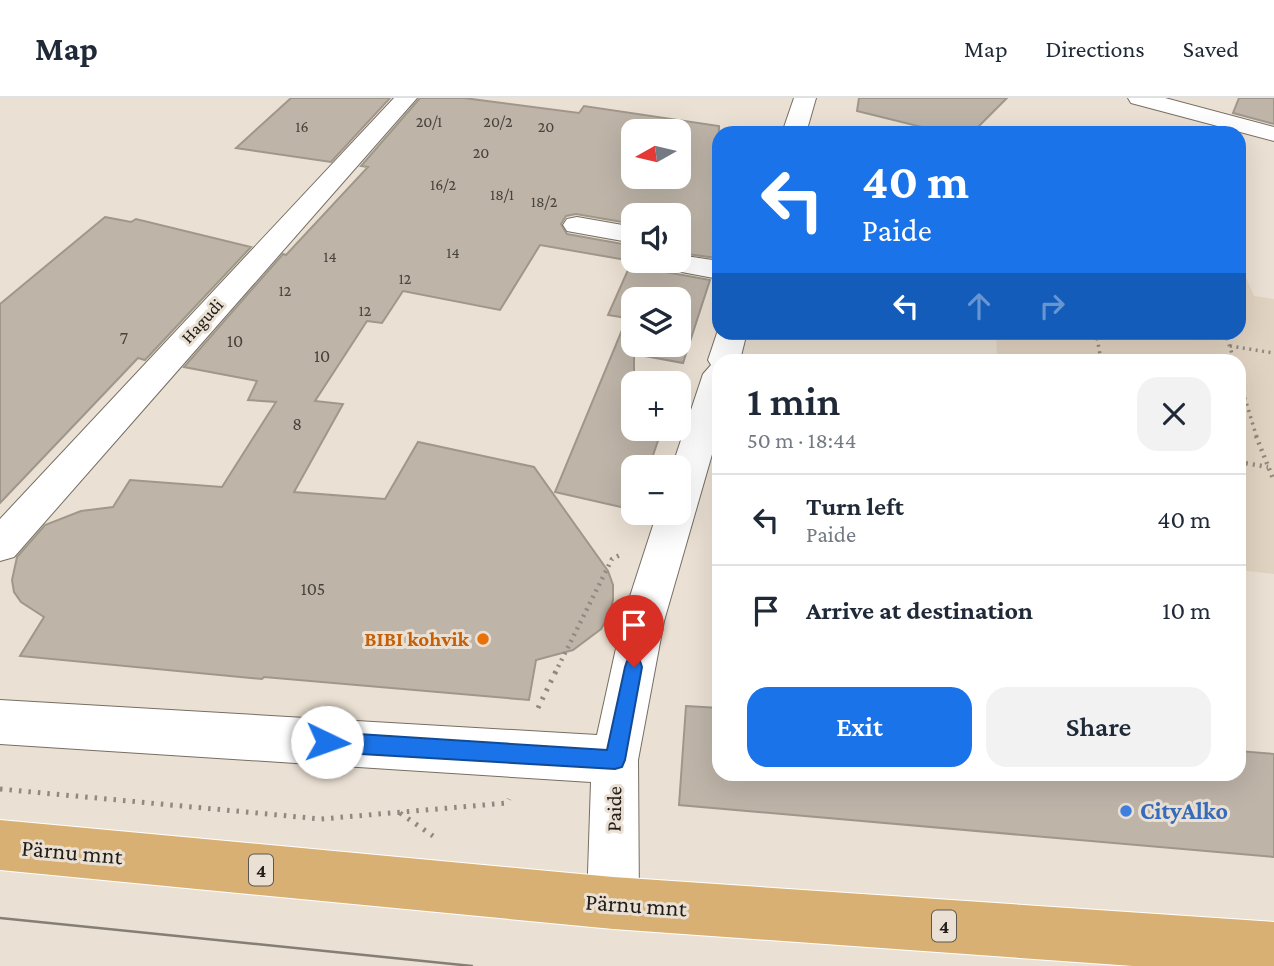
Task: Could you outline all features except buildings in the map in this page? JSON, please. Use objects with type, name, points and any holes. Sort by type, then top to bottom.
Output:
[{"type":"main road","name":"Pärnu mnt","points":[[0,845],[613,903],[1274,950]]},
{"type":"street","name":"Hagudi","points":[[0,545],[406,98]]},
{"type":"street","points":[[796,126],[805,98]]},
{"type":"street","points":[[1139,98],[1244,126]]},
{"type":"street","points":[[1246,127],[1274,134]]},
{"type":"street","points":[[578,225],[621,233]]},
{"type":"street","points":[[691,266],[712,270]]},
{"type":"street","name":"Paide","points":[[691,465],[712,397]]},
{"type":"street","name":"Paide","points":[[613,903],[615,760],[643,621],[673,525]]},
{"type":"street","points":[[0,722],[615,760]]},
{"type":"path","points":[[1228,340],[1232,354]]},
{"type":"path","points":[[1230,346],[1274,353]]},
{"type":"path","points":[[1246,403],[1274,481]]},
{"type":"path","points":[[1246,463],[1268,467]]},
{"type":"path","points":[[531,710],[540,708],[612,559],[663,525]]},
{"type":"path","points":[[0,789],[321,819],[507,803],[514,790]]},
{"type":"shaded area","points":[[1246,277],[1254,296],[1274,299],[1274,574],[1246,571],[1246,354],[997,354],[996,340],[1246,340]]},
{"type":"tram line","points":[[0,918],[472,966]]},
{"type":"place","name":"BIBI kohvik","points":[[483,639]]},
{"type":"place","name":"CityAlko","points":[[1126,811]]},
{"type":"route","points":[[327,742],[615,760],[634,667]]}]
